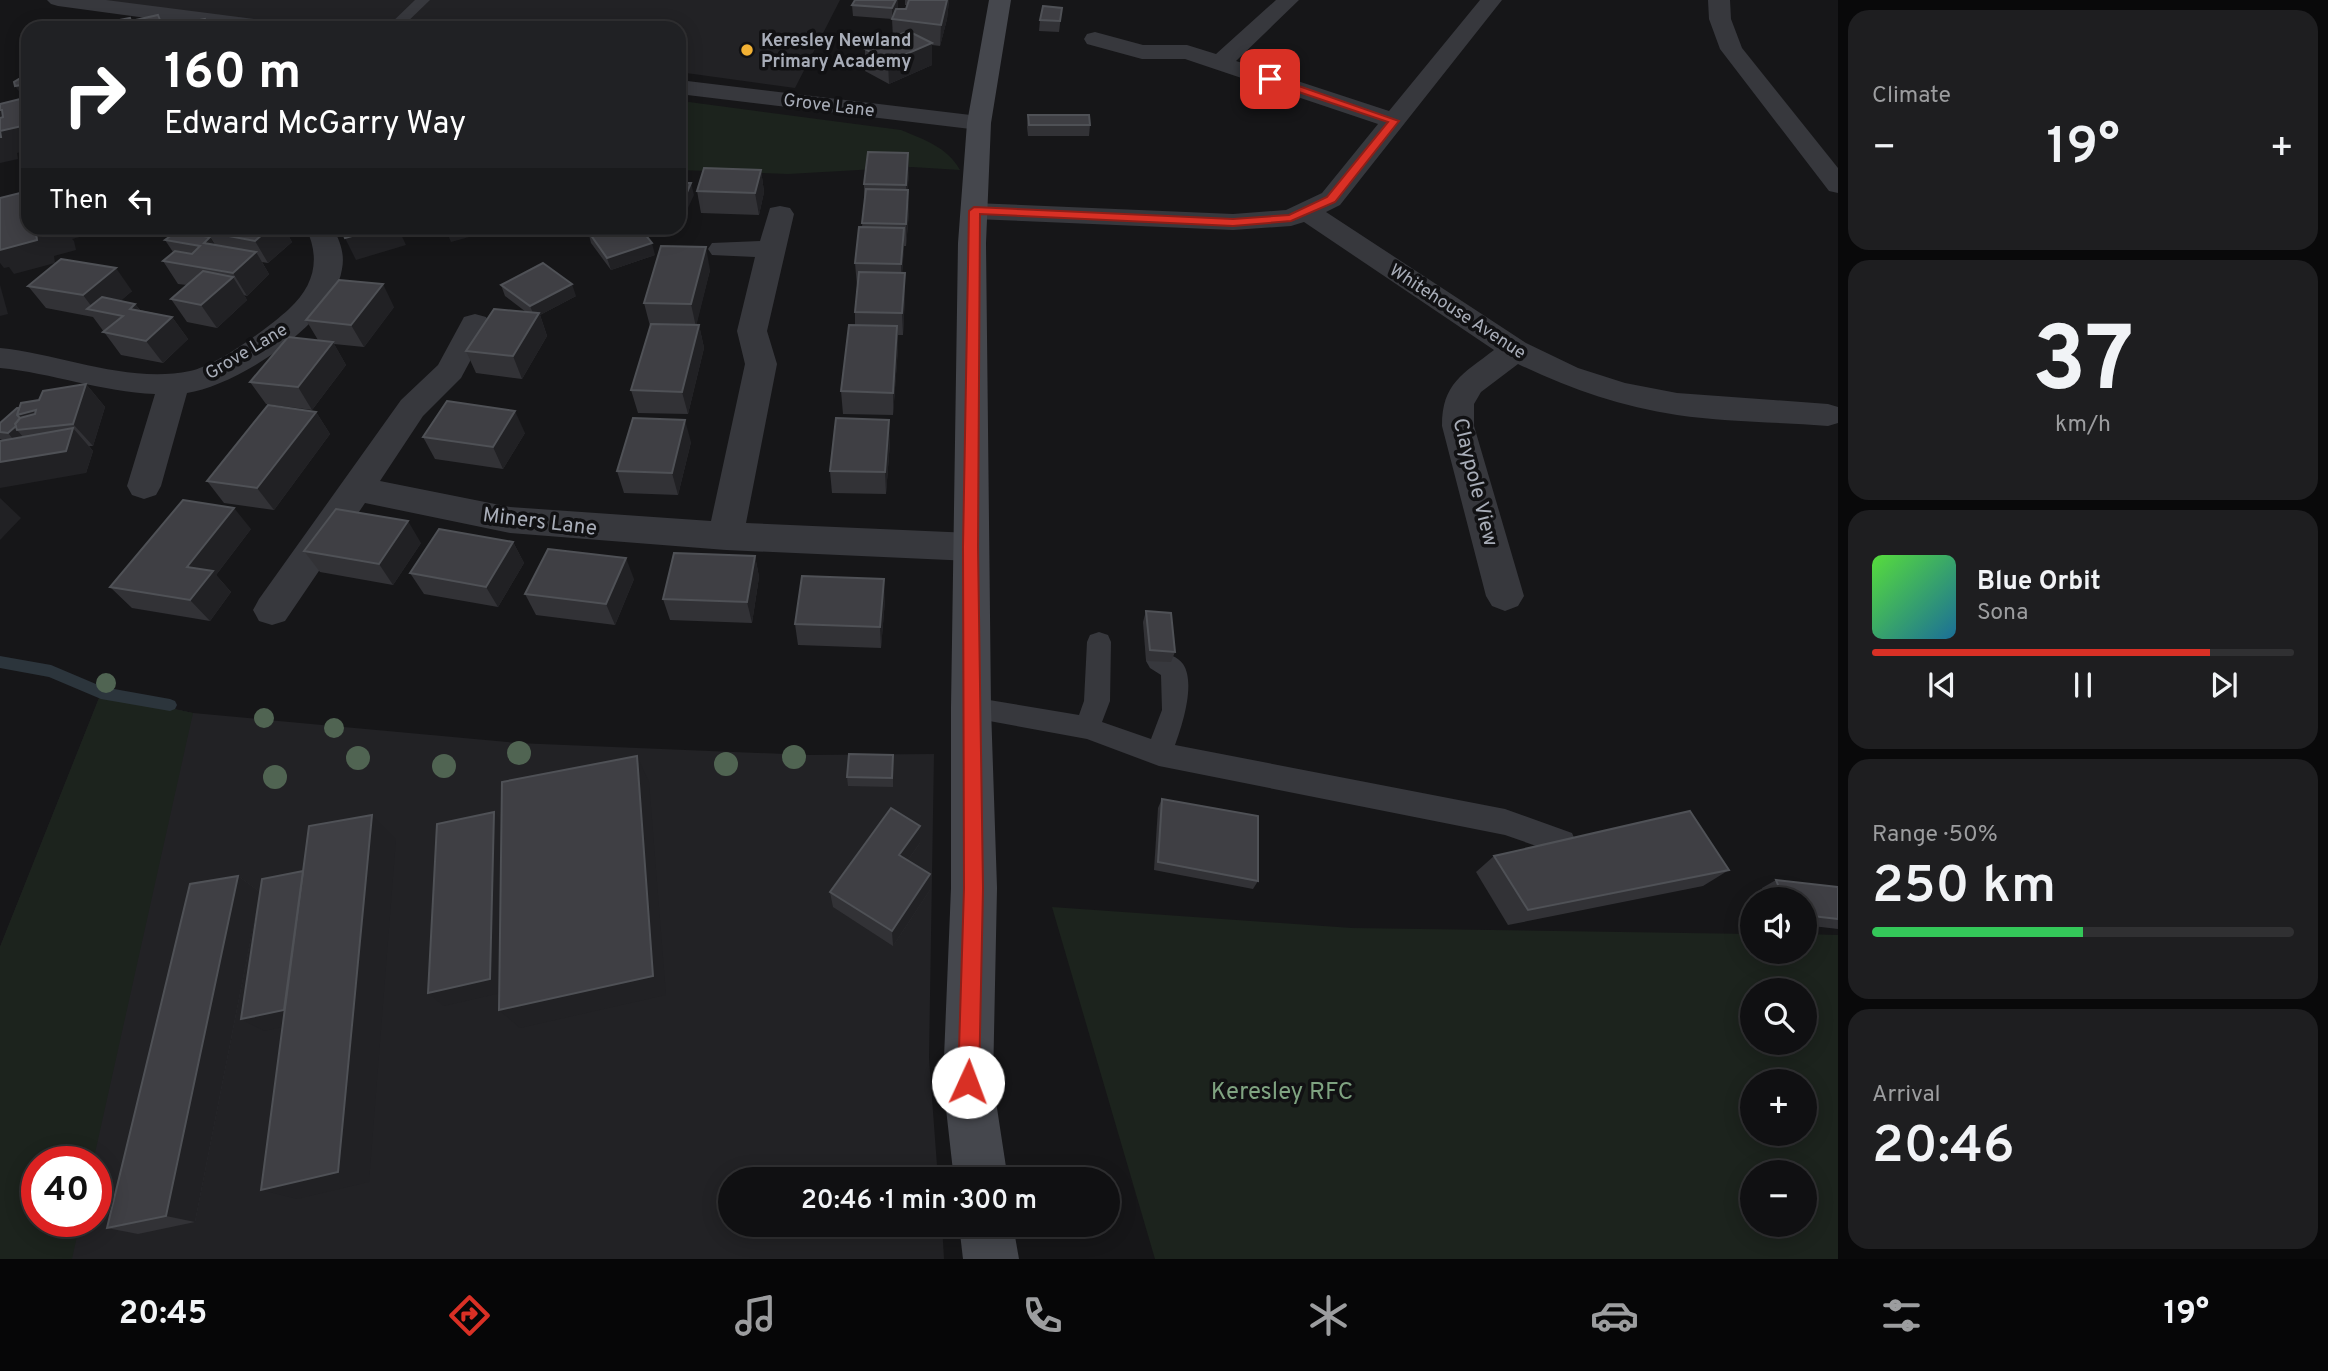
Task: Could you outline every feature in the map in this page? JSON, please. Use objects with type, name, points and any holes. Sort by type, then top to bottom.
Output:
[{"type":"street","points":[[58,0],[216,21]]},
{"type":"street","points":[[979,1167],[968,1082],[974,888],[971,547],[974,211],[979,123],[1000,0]]},
{"type":"street","points":[[1220,63],[1288,0]]},
{"type":"street","points":[[974,211],[1233,222],[1291,218],[1331,199],[1491,0]]},
{"type":"street","points":[[1719,0],[1720,19],[1731,49],[1838,185]]},
{"type":"street","points":[[1095,39],[1142,52],[1187,52],[1394,121]]},
{"type":"street","name":"Grove Lane","points":[[686,88],[979,123]]},
{"type":"street","name":"Whitehouse Avenue","points":[[1306,211],[1515,350],[1566,375],[1621,393],[1677,404],[1828,415]]},
{"type":"street","points":[[726,536],[761,364],[752,331],[780,214]]},
{"type":"street","name":"Grove Lane","points":[[0,358],[152,383],[192,382],[230,365],[284,332],[320,294],[331,265],[329,242],[324,235]]},
{"type":"street","points":[[722,249],[771,249]]},
{"type":"street","points":[[272,610],[412,408],[450,372],[475,324]]},
{"type":"street","name":"Claypole View","points":[[1506,597],[1458,426],[1458,404],[1470,385],[1515,350]]},
{"type":"street","points":[[144,486],[174,383]]},
{"type":"street","name":"Miners Lane","points":[[357,489],[510,520],[726,536],[971,547]]},
{"type":"street","points":[[987,1237],[990,1259]]},
{"type":"lane","points":[[400,21],[422,0]]},
{"type":"lane","points":[[1087,728],[1097,701],[1099,642]]},
{"type":"lane","points":[[1158,754],[1175,710],[1173,670],[1159,661]]},
{"type":"lane","points":[[971,708],[1087,728],[1158,754],[1505,822],[1562,842]]},
{"type":"shaded area","name":"Keresley Newland Primary Academy","points":[[101,0],[840,0],[795,88],[686,73],[686,21],[244,21]]},
{"type":"shaded area","points":[[101,693],[193,713],[517,743],[808,755],[934,754],[929,1058],[937,1167],[718,1167],[718,1237],[943,1237],[944,1259],[0,1259],[0,947]]},
{"type":"green space","points":[[686,103],[901,130],[942,150],[960,170],[912,167],[788,174],[686,170]]},
{"type":"green space","points":[[101,693],[193,713],[97,1146],[21,1146],[21,1237],[77,1237],[72,1259],[0,1259],[0,947]]},
{"type":"green space","name":"Keresley RFC","points":[[1052,907],[1352,928],[1740,934],[1740,964],[1817,964],[1817,934],[1838,935],[1838,1259],[1155,1259]]},
{"type":"building","points":[[855,0],[896,0],[892,8],[852,5]]},
{"type":"building","points":[[909,0],[947,0],[941,25],[892,19],[896,9],[906,9]]},
{"type":"building","points":[[1043,6],[1062,8],[1060,21],[1040,20]]},
{"type":"building","points":[[158,15],[160,21],[131,21]]},
{"type":"building","points":[[908,31],[932,43],[888,62],[865,49]]},
{"type":"building","points":[[19,79],[21,85],[15,86],[14,82]]},
{"type":"building","points":[[21,99],[21,126],[0,131],[0,118],[3,117],[0,104]]},
{"type":"building","points":[[1028,115],[1089,115],[1090,125],[1029,125]]},
{"type":"building","points":[[868,152],[908,153],[906,185],[864,184]]},
{"type":"building","points":[[704,168],[761,170],[755,193],[697,191]]},
{"type":"building","points":[[866,189],[908,190],[906,224],[862,223]]},
{"type":"building","points":[[21,193],[21,235],[36,235],[37,240],[0,250],[0,198]]},
{"type":"building","points":[[859,227],[904,228],[901,264],[855,263]]},
{"type":"building","points":[[172,235],[196,235],[210,237],[204,243],[256,252],[233,273],[163,261],[175,251],[192,254],[200,246],[165,240]]},
{"type":"building","points":[[223,235],[262,235],[255,241]]},
{"type":"building","points":[[591,235],[646,235],[652,243],[607,258]]},
{"type":"building","points":[[661,246],[706,247],[691,304],[644,303]]},
{"type":"building","points":[[61,259],[116,268],[83,295],[28,286]]},
{"type":"building","points":[[543,263],[572,284],[530,306],[501,285]]},
{"type":"building","points":[[203,271],[233,277],[201,305],[171,299]]},
{"type":"building","points":[[859,272],[905,273],[902,313],[855,312]]},
{"type":"building","points":[[339,280],[383,284],[351,325],[306,320]]},
{"type":"building","points":[[102,297],[135,304],[130,309],[172,317],[146,341],[103,332],[123,316],[87,309]]},
{"type":"building","points":[[494,309],[539,313],[513,356],[466,351]]},
{"type":"building","points":[[651,324],[699,325],[682,392],[631,390]]},
{"type":"building","points":[[849,325],[897,326],[893,393],[841,391]]},
{"type":"building","points":[[288,337],[333,342],[298,387],[250,382]]},
{"type":"building","points":[[86,384],[73,424],[17,430],[15,424],[20,418],[35,414],[36,410],[17,415],[21,403],[39,400],[43,391]]},
{"type":"building","points":[[447,401],[515,411],[493,447],[423,437]]},
{"type":"building","points":[[268,405],[316,412],[257,488],[207,481]]},
{"type":"building","points":[[17,408],[20,418],[16,426],[8,433],[0,432],[0,423]]},
{"type":"building","points":[[633,418],[685,420],[672,473],[617,471]]},
{"type":"building","points":[[836,418],[889,420],[885,472],[830,471]]},
{"type":"building","points":[[73,428],[66,451],[0,462],[0,441]]},
{"type":"building","points":[[183,500],[234,508],[187,567],[213,571],[190,600],[110,587]]},
{"type":"building","points":[[336,509],[408,521],[379,564],[304,551]]},
{"type":"building","points":[[439,529],[513,542],[486,587],[410,573]]},
{"type":"building","points":[[548,549],[626,558],[606,604],[525,594]]},
{"type":"building","points":[[674,553],[755,556],[747,602],[663,599]]},
{"type":"building","points":[[802,576],[884,579],[880,627],[795,624]]},
{"type":"building","points":[[1146,611],[1171,613],[1175,652],[1150,650]]},
{"type":"building","points":[[849,754],[893,755],[892,778],[847,777]]},
{"type":"building","points":[[637,756],[653,976],[499,1010],[502,782]]},
{"type":"building","points":[[1162,799],[1258,816],[1258,881],[1158,862]]},
{"type":"building","points":[[891,808],[920,826],[899,855],[930,874],[892,931],[830,892]]},
{"type":"building","points":[[1690,811],[1729,870],[1528,910],[1494,856]]},
{"type":"building","points":[[494,812],[490,979],[428,993],[437,824]]},
{"type":"building","points":[[372,815],[338,1172],[261,1190],[309,826]]},
{"type":"building","points":[[303,871],[284,1010],[241,1019],[262,879]]},
{"type":"building","points":[[238,876],[166,1216],[112,1227],[112,1207],[190,884]]},
{"type":"building","points":[[1776,880],[1838,887],[1838,919],[1817,917],[1817,887],[1779,887]]},
{"type":"waterway","points":[[0,662],[51,671],[101,693],[170,705]]},
{"type":"place","name":"Keresley Newland Primary Academy","points":[[747,50]]},
{"type":"route","points":[[968,1082],[974,888],[971,708],[974,211],[1233,222],[1291,218],[1331,199],[1394,121],[1270,79]]}]
